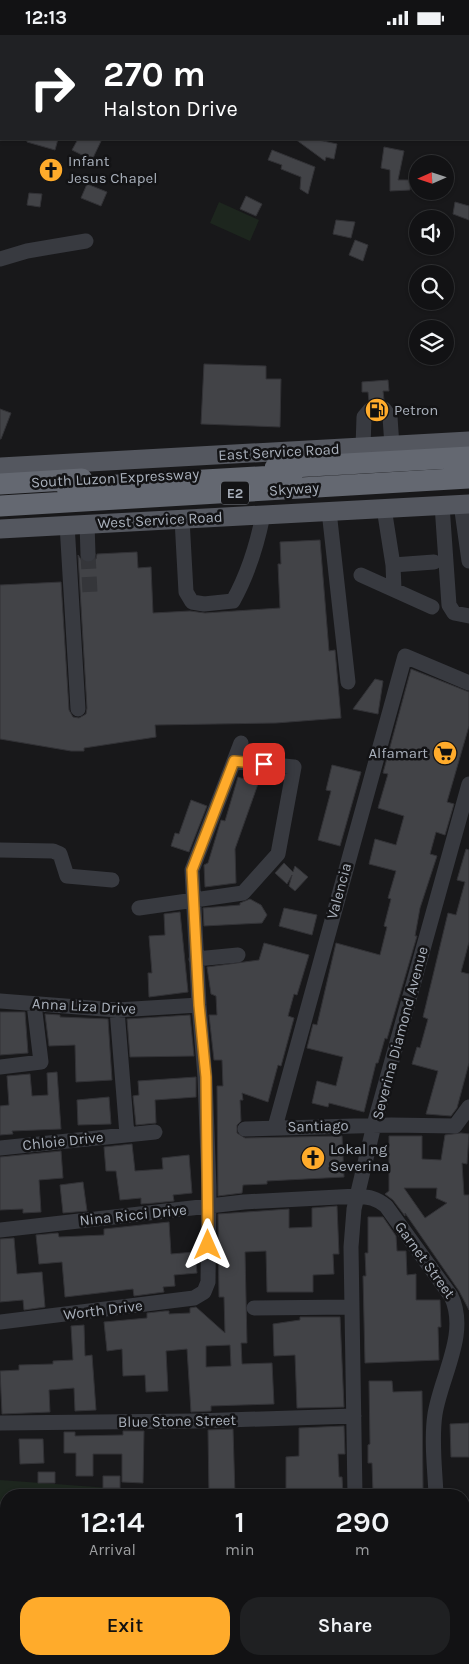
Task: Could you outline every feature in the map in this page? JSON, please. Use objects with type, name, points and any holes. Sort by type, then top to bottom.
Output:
[{"type":"highway","name":"South Luzon Expressway","points":[[0,484],[469,457]]},
{"type":"highway","name":"Skyway","points":[[0,491],[469,464]]},
{"type":"highway","name":"Skyway","points":[[0,506],[469,478]]},
{"type":"highway","name":"South Luzon Expressway","points":[[0,515],[210,504],[466,499]]},
{"type":"main road","name":"East Service Road","points":[[0,467],[469,441]]},
{"type":"main road","name":"West Service Road","points":[[0,529],[442,505],[466,499]]},
{"type":"street","points":[[0,259],[27,251],[86,241]]},
{"type":"street","points":[[363,447],[364,417],[377,410],[390,417],[392,446]]},
{"type":"street","points":[[209,472],[210,504]]},
{"type":"street","points":[[466,499],[469,561]]},
{"type":"street","points":[[442,505],[441,566],[449,605],[454,613],[469,616]]},
{"type":"street","points":[[384,508],[393,565],[394,589]]},
{"type":"street","points":[[329,511],[348,682]]},
{"type":"street","points":[[182,519],[186,592],[192,602],[204,604],[233,601],[244,582],[259,536],[263,515]]},
{"type":"street","points":[[87,523],[88,554]]},
{"type":"street","points":[[67,524],[78,709]]},
{"type":"street","points":[[393,565],[469,568]]},
{"type":"street","points":[[361,575],[432,607]]},
{"type":"street","name":"Valencia","points":[[275,1127],[405,656],[469,683]]},
{"type":"street","points":[[208,1207],[206,1077],[199,1005],[192,870],[241,743]]},
{"type":"street","points":[[139,908],[243,893],[278,854],[281,846],[294,767],[234,761]]},
{"type":"street","name":"Severina Diamond Avenue","points":[[355,1489],[351,1247],[356,1197],[374,1125],[469,784]]},
{"type":"street","points":[[0,850],[53,851],[60,854],[67,876],[112,880]]},
{"type":"street","points":[[196,959],[238,955]]},
{"type":"street","name":"Anna Liza Drive","points":[[0,1001],[117,1011],[199,1005]]},
{"type":"street","points":[[0,1067],[41,1062],[34,1004]]},
{"type":"street","points":[[117,1011],[127,1135]]},
{"type":"street","name":"Santiago","points":[[245,1129],[374,1125],[455,1126],[469,1107]]},
{"type":"street","name":"Chloie Drive","points":[[0,1148],[155,1132]]},
{"type":"street","name":"Nina Ricci Drive","points":[[0,1230],[244,1202],[356,1197]]},
{"type":"street","name":"Garnet Street","points":[[356,1197],[371,1197],[386,1206],[458,1307],[459,1317],[456,1337],[435,1413],[436,1489]]},
{"type":"street","name":"Worth Drive","points":[[0,1322],[194,1298],[204,1292],[208,1283],[208,1207]]},
{"type":"street","points":[[254,1308],[352,1307]]},
{"type":"street","name":"Blue Stone Street","points":[[0,1423],[195,1421],[354,1416]]},
{"type":"shaded area","points":[[219,202],[259,220],[250,241],[210,223]]},
{"type":"shaded area","points":[[0,1480],[123,1489],[0,1489]]},
{"type":"building","points":[[27,140],[58,140],[55,150],[27,142]]},
{"type":"building","points":[[77,140],[102,140],[92,160],[72,150]]},
{"type":"building","points":[[296,140],[319,140],[337,144],[334,159],[326,157],[325,161]]},
{"type":"building","points":[[384,147],[404,151],[398,180],[409,180],[409,190],[390,191],[390,170],[381,168]]},
{"type":"building","points":[[272,150],[315,167],[308,194],[300,189],[301,177],[281,169],[282,165],[268,160]]},
{"type":"building","points":[[87,184],[107,192],[101,206],[81,198]]},
{"type":"building","points":[[29,193],[42,194],[40,207],[27,205]]},
{"type":"building","points":[[246,196],[262,204],[256,216],[240,209]]},
{"type":"building","points":[[455,202],[469,206],[469,220],[454,214]]},
{"type":"building","points":[[336,220],[355,222],[351,238],[333,234]]},
{"type":"building","points":[[355,240],[368,245],[363,261],[349,255]]},
{"type":"building","points":[[204,364],[266,366],[266,379],[281,379],[280,427],[201,424]]},
{"type":"building","points":[[388,380],[389,391],[383,391],[384,400],[377,404],[369,401],[368,392],[362,392],[362,382]]},
{"type":"building","points":[[0,409],[11,413],[1,439],[0,439]]},
{"type":"building","points":[[320,540],[329,651],[335,650],[341,718],[276,723],[155,725],[156,737],[84,748],[84,751],[71,751],[0,739],[0,585],[61,582],[69,710],[73,717],[79,718],[86,714],[87,708],[78,555],[83,562],[89,563],[96,559],[97,554],[137,552],[138,568],[151,567],[153,613],[190,611],[205,613],[280,608],[278,564],[281,564],[280,542]]},
{"type":"building","points":[[411,669],[469,692],[469,726],[447,802],[454,804],[445,835],[436,832],[430,854],[437,856],[420,908],[415,936],[417,936],[387,1039],[385,1038],[378,1063],[376,1063],[364,1112],[329,1103],[328,1107],[312,1103],[317,1081],[336,1086],[343,1057],[307,1048],[313,1024],[317,1025],[336,943],[380,955],[387,927],[384,926],[391,899],[388,898],[396,871],[369,864],[375,839],[396,845],[404,816],[378,808],[388,774],[383,773]]},
{"type":"building","points":[[375,679],[383,681],[378,714],[353,709]]},
{"type":"building","points":[[332,765],[361,772],[340,846],[318,840],[331,791],[326,790]]},
{"type":"building","points":[[238,777],[258,784],[235,849],[236,883],[205,887],[204,865],[208,863],[221,820],[225,821]]},
{"type":"building","points":[[191,800],[207,806],[189,852],[171,846],[175,833],[179,834]]},
{"type":"building","points":[[466,849],[469,850],[469,942],[461,972],[469,974],[469,1063],[457,1108],[451,1116],[426,1114],[438,1071],[412,1064],[417,1047],[420,1048],[428,1019],[423,1017],[448,913],[456,915],[465,882],[457,880]]},
{"type":"building","points":[[284,863],[293,872],[295,866],[308,877],[295,891],[289,886],[292,875],[287,884],[275,873]]},
{"type":"building","points":[[250,899],[261,905],[267,915],[262,923],[204,926],[203,908],[240,905],[240,903]]},
{"type":"building","points":[[284,908],[317,915],[312,935],[279,926]]},
{"type":"building","points":[[180,912],[188,992],[149,997],[148,973],[152,973],[149,936],[165,935],[164,914]]},
{"type":"building","points":[[264,943],[309,955],[297,995],[294,994],[288,1016],[294,1018],[281,1066],[278,1065],[268,1102],[242,1093],[243,1100],[240,1100],[241,1121],[237,1125],[237,1133],[245,1138],[342,1136],[344,1177],[267,1181],[267,1184],[243,1185],[242,1193],[218,1196],[217,1086],[223,1086],[222,1060],[214,1060],[209,1015],[217,1015],[216,996],[211,994],[207,967],[259,960]]},
{"type":"building","points":[[0,1012],[25,1012],[28,1053],[0,1055]]},
{"type":"building","points":[[45,1014],[60,1015],[60,1017],[108,1019],[112,1080],[76,1082],[75,1045],[49,1046]]},
{"type":"building","points":[[190,1015],[194,1056],[130,1057],[127,1019]]},
{"type":"building","points":[[57,1072],[61,1129],[12,1131],[13,1134],[0,1135],[0,1106],[9,1105],[7,1076],[30,1074],[32,1096],[48,1095],[47,1073]]},
{"type":"building","points":[[196,1077],[196,1097],[155,1100],[156,1123],[136,1125],[133,1096],[139,1095],[138,1081]]},
{"type":"building","points":[[109,1097],[111,1124],[78,1125],[77,1100]]},
{"type":"building","points":[[469,1134],[467,1164],[462,1163],[464,1195],[469,1195],[469,1310],[459,1291],[405,1213],[405,1216],[393,1200],[385,1194],[389,1191],[389,1136],[422,1136],[422,1159],[441,1160],[445,1135]],"holes":[[[404,1188],[437,1188],[436,1198],[447,1203],[425,1218]]]},
{"type":"building","points":[[132,1144],[135,1171],[163,1169],[162,1158],[189,1155],[192,1193],[173,1195],[174,1201],[154,1203],[141,1204],[141,1198],[120,1200],[116,1171],[106,1171],[104,1147]]},
{"type":"building","points":[[61,1151],[63,1178],[39,1180],[41,1212],[23,1213],[23,1209],[0,1210],[0,1157]]},
{"type":"building","points":[[83,1182],[87,1211],[63,1213],[60,1185]]},
{"type":"building","points":[[337,1206],[339,1254],[333,1254],[334,1274],[313,1275],[313,1292],[267,1292],[266,1251],[245,1252],[247,1343],[241,1343],[242,1364],[272,1363],[274,1404],[211,1406],[211,1411],[191,1412],[187,1349],[166,1351],[168,1391],[146,1392],[145,1375],[123,1376],[122,1349],[107,1351],[104,1322],[147,1318],[147,1313],[165,1311],[169,1311],[169,1314],[190,1313],[190,1308],[196,1307],[225,1333],[224,1297],[219,1297],[218,1214],[289,1209],[289,1228],[312,1227],[312,1208]],"holes":[[[230,1345],[231,1366],[206,1367],[206,1346]]]},
{"type":"building","points":[[368,1217],[383,1217],[396,1236],[397,1251],[406,1251],[407,1275],[416,1274],[416,1300],[440,1300],[441,1327],[438,1327],[439,1360],[365,1363],[363,1276],[366,1276],[365,1253],[368,1253]]},
{"type":"building","points":[[169,1222],[171,1254],[195,1252],[197,1273],[174,1275],[175,1286],[163,1287],[164,1292],[134,1296],[133,1289],[65,1297],[62,1262],[39,1264],[36,1235],[58,1233],[59,1237],[104,1235],[104,1229]]},
{"type":"building","points":[[14,1238],[17,1274],[42,1272],[45,1307],[24,1310],[23,1300],[0,1302],[0,1239]]},
{"type":"building","points":[[300,1317],[340,1317],[344,1407],[297,1408],[295,1355],[274,1356],[273,1324],[300,1320]]},
{"type":"building","points":[[84,1325],[85,1356],[92,1355],[96,1410],[75,1411],[74,1388],[49,1390],[50,1412],[2,1414],[0,1371],[19,1370],[19,1365],[53,1364],[53,1361],[73,1360],[71,1326]]},
{"type":"building","points":[[369,1381],[392,1381],[393,1392],[422,1391],[423,1489],[373,1489],[372,1463],[368,1463],[368,1445],[370,1444]]},
{"type":"building","points":[[469,1423],[469,1457],[451,1457],[450,1424]]},
{"type":"building","points":[[344,1426],[345,1454],[338,1454],[339,1477],[342,1477],[343,1489],[286,1489],[286,1457],[299,1456],[299,1428]]},
{"type":"building","points":[[233,1429],[235,1489],[209,1489],[208,1430]]},
{"type":"building","points":[[123,1431],[144,1431],[143,1483],[122,1482],[122,1454],[93,1454],[93,1476],[76,1476],[76,1453],[64,1453],[64,1432],[75,1432],[75,1436],[123,1435]]},
{"type":"building","points":[[19,1439],[43,1439],[44,1463],[20,1464]]},
{"type":"building","points":[[38,1472],[55,1472],[55,1483],[38,1483]]},
{"type":"building","points":[[103,1476],[120,1476],[120,1488],[103,1488]]},
{"type":"tunnel","points":[[88,554],[90,593]]},
{"type":"place","name":"Infant Jesus Chapel","points":[[51,170]]},
{"type":"place","name":"Petron","points":[[377,410]]},
{"type":"place","name":"Alfamart","points":[[445,753]]},
{"type":"place","name":"Lokal ng Severina","points":[[313,1158]]},
{"type":"route","points":[[208,1245],[209,1188],[206,1077],[199,1005],[192,870],[234,761],[264,764]]}]
